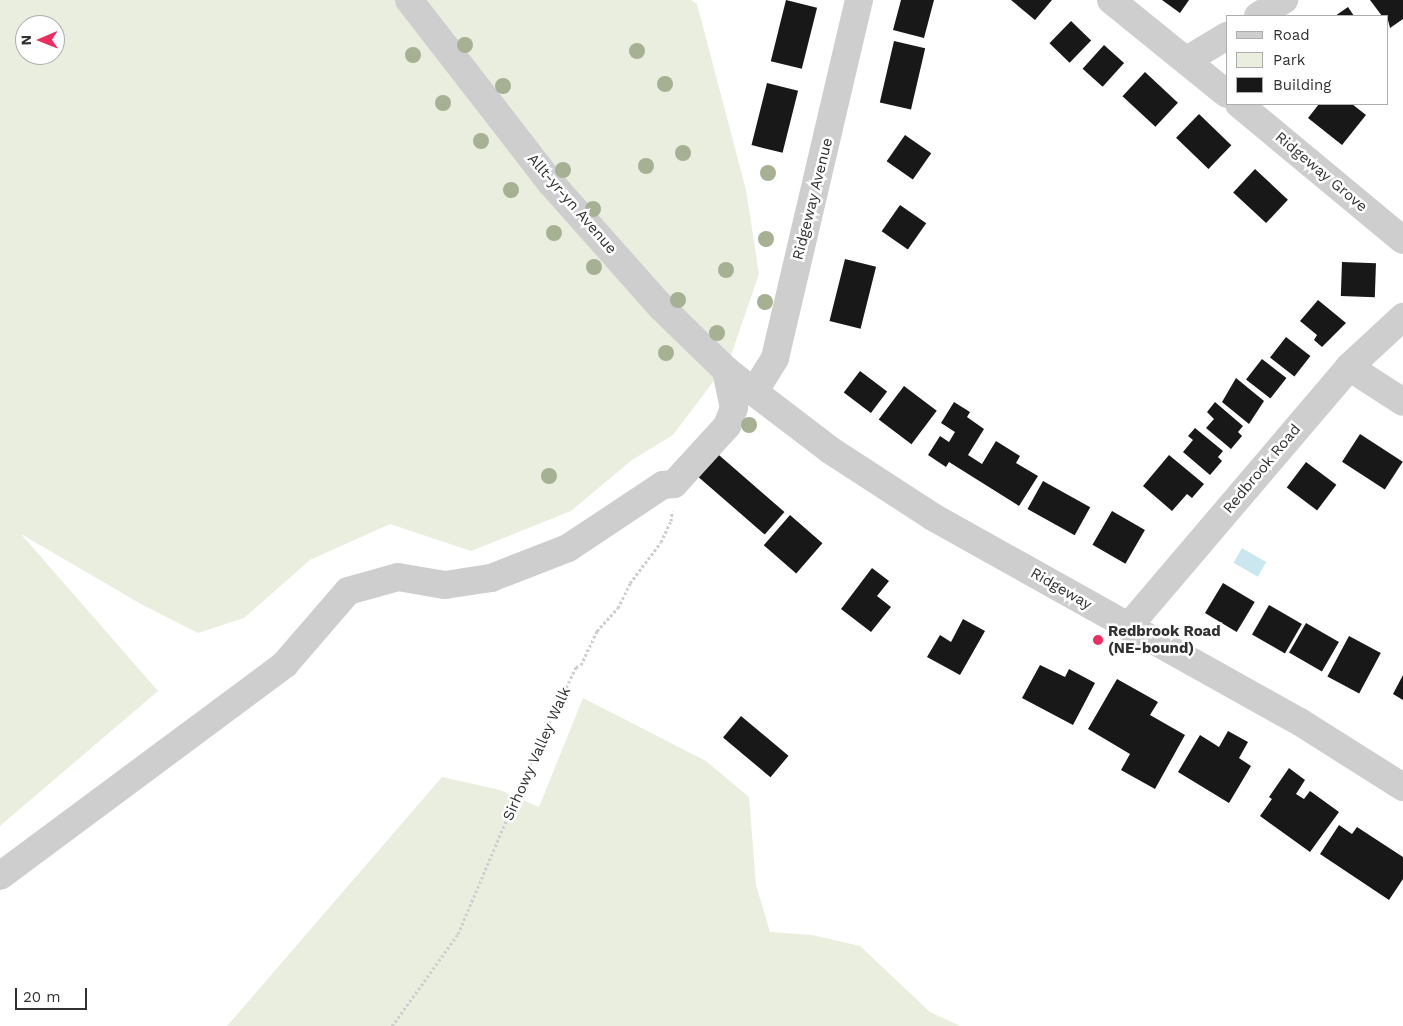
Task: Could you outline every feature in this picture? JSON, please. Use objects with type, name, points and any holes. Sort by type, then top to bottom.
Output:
[{"type":"street","name":"Allt-yr-yn Avenue","points":[[409,0],[552,183],[661,307],[726,370],[754,392]]},
{"type":"street","name":"Ridgeway Avenue","points":[[754,392],[775,358],[859,0]]},
{"type":"street","points":[[1111,0],[1226,93]]},
{"type":"street","points":[[1260,15],[1284,0]]},
{"type":"street","points":[[1187,60],[1226,37]]},
{"type":"street","name":"Ridgeway Grove","points":[[1240,105],[1403,240]]},
{"type":"street","name":"Redbrook Road","points":[[1128,627],[1348,368],[1403,318]]},
{"type":"street","points":[[1348,368],[1403,402]]},
{"type":"street","points":[[0,876],[285,664],[348,591],[398,577],[446,585],[491,578],[568,548],[663,485],[674,484],[727,426],[734,408],[726,370]]},
{"type":"street","name":"Ridgeway","points":[[754,392],[830,450],[933,516],[1300,722],[1403,786]]},
{"type":"path","name":"Sirhowy Valley Walk","points":[[392,1026],[458,934],[534,755],[576,667],[580,665],[596,631],[618,608],[630,583],[661,542],[671,521],[674,484]]},
{"type":"green space","points":[[0,0],[691,0],[697,4],[746,190],[759,274],[726,370],[722,370],[673,435],[632,460],[571,511],[471,551],[390,524],[310,560],[244,618],[198,633],[141,604],[21,534],[158,691],[0,826]]},
{"type":"green space","points":[[583,698],[706,761],[749,797],[756,885],[770,932],[812,935],[860,946],[930,1012],[960,1026],[227,1026],[442,777],[500,790],[539,807]]},
{"type":"water","points":[[1242,548],[1266,562],[1258,577],[1234,563]]},
{"type":"building","points":[[786,0],[817,8],[802,69],[771,61]]},
{"type":"building","points":[[901,0],[934,0],[924,38],[893,30]]},
{"type":"building","points":[[1011,0],[1052,0],[1035,20]]},
{"type":"building","points":[[1162,0],[1189,0],[1180,13]]},
{"type":"building","points":[[1370,0],[1403,0],[1403,19],[1390,28],[1388,15],[1381,15]]},
{"type":"building","points":[[1348,7],[1353,15],[1336,15]]},
{"type":"building","points":[[1071,21],[1091,40],[1070,63],[1049,43]]},
{"type":"building","points":[[894,41],[925,48],[911,110],[880,102]]},
{"type":"building","points":[[1104,45],[1124,63],[1103,87],[1083,69]]},
{"type":"building","points":[[1145,72],[1178,103],[1155,127],[1122,96]]},
{"type":"building","points":[[767,83],[798,91],[783,153],[752,145]]},
{"type":"building","points":[[1318,105],[1353,105],[1366,115],[1342,145],[1308,118]]},
{"type":"building","points":[[1199,114],[1231,145],[1208,169],[1176,138]]},
{"type":"building","points":[[905,135],[931,153],[913,180],[887,161]]},
{"type":"building","points":[[1255,169],[1288,200],[1266,223],[1233,192]]},
{"type":"building","points":[[900,205],[926,223],[908,250],[882,231]]},
{"type":"building","points":[[845,259],[876,267],[861,329],[830,321]]},
{"type":"building","points":[[1342,262],[1376,263],[1375,297],[1341,296]]},
{"type":"building","points":[[1318,300],[1346,323],[1322,347],[1314,340],[1317,335],[1300,321]]},
{"type":"building","points":[[1286,337],[1310,356],[1294,377],[1270,357]]},
{"type":"building","points":[[1262,359],[1286,378],[1270,399],[1246,379]]},
{"type":"building","points":[[860,371],[887,391],[871,413],[844,393]]},
{"type":"building","points":[[1236,378],[1264,401],[1249,424],[1222,402]]},
{"type":"building","points":[[904,386],[937,411],[911,444],[879,420]]},
{"type":"building","points":[[954,402],[970,412],[967,417],[984,429],[968,455],[982,464],[996,441],[1020,456],[1016,463],[1038,476],[1019,506],[949,462],[946,467],[928,455],[940,436],[949,442],[955,432],[941,423]]},
{"type":"building","points":[[1215,402],[1243,426],[1238,432],[1242,436],[1231,449],[1206,428],[1214,419],[1207,412]]},
{"type":"building","points":[[1195,428],[1223,451],[1218,457],[1222,461],[1210,475],[1183,452],[1193,440],[1188,436]]},
{"type":"building","points":[[1360,434],[1403,462],[1385,489],[1342,462]]},
{"type":"building","points":[[712,449],[784,512],[765,535],[692,472]]},
{"type":"building","points":[[1169,455],[1204,484],[1192,498],[1187,494],[1172,511],[1143,486]]},
{"type":"building","points":[[1306,462],[1336,485],[1317,510],[1287,488]]},
{"type":"building","points":[[1043,481],[1090,507],[1075,535],[1027,509]]},
{"type":"building","points":[[1112,511],[1145,530],[1125,564],[1092,545]]},
{"type":"building","points":[[790,515],[822,543],[796,573],[764,545]]},
{"type":"building","points":[[872,568],[889,581],[877,596],[891,607],[871,632],[841,609]]},
{"type":"building","points":[[1223,583],[1255,602],[1237,632],[1205,613]]},
{"type":"building","points":[[1269,605],[1302,624],[1285,653],[1252,634]]},
{"type":"building","points":[[963,619],[985,631],[960,675],[927,657],[940,635],[951,642]]},
{"type":"building","points":[[1306,623],[1339,642],[1322,671],[1289,652]]},
{"type":"building","points":[[1349,636],[1381,653],[1359,694],[1327,677]]},
{"type":"building","points":[[1040,665],[1065,677],[1069,669],[1095,683],[1073,725],[1022,698]]},
{"type":"building","points":[[1403,675],[1403,700],[1393,694]]},
{"type":"building","points":[[1117,679],[1158,702],[1150,715],[1185,735],[1155,789],[1121,770],[1130,754],[1088,729]]},
{"type":"building","points":[[741,716],[788,756],[770,777],[723,737]]},
{"type":"building","points":[[1228,731],[1248,742],[1239,758],[1251,766],[1229,803],[1178,772],[1200,735],[1219,747]]},
{"type":"building","points":[[1289,768],[1305,780],[1296,794],[1304,799],[1310,791],[1339,812],[1310,852],[1260,816],[1272,799],[1269,797]]},
{"type":"building","points":[[1339,825],[1352,834],[1357,827],[1403,857],[1403,879],[1389,900],[1320,854]]},
{"type":"place","name":"Redbrook Road (NE-bound)","points":[[1098,640]]}]
